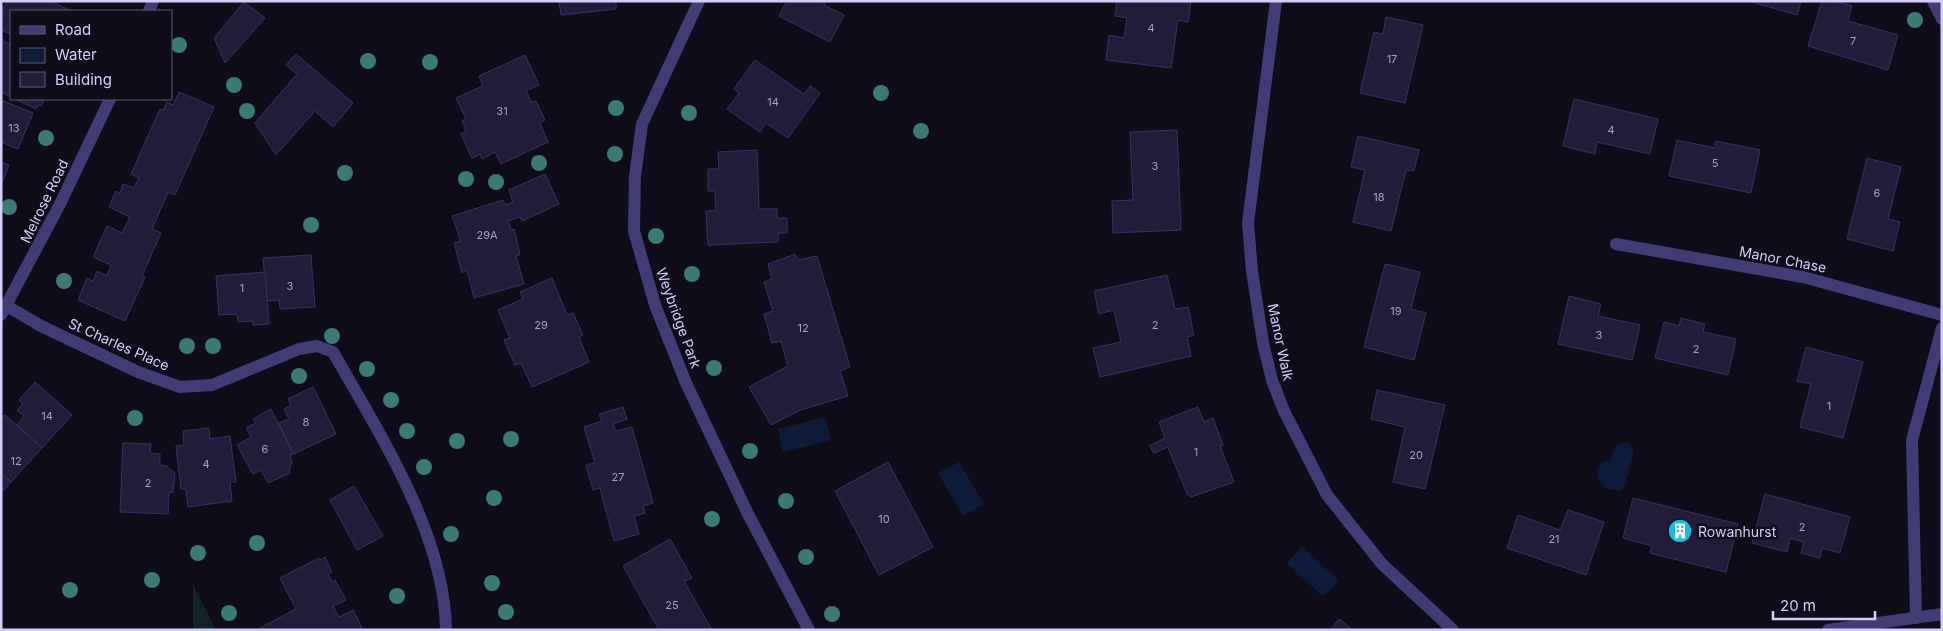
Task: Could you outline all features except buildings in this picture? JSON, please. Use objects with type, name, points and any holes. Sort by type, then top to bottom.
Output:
[{"type":"street","name":"Weybridge Park","points":[[699,1],[642,124],[635,176],[634,231],[656,305],[686,383],[748,514],[809,630]]},
{"type":"street","name":"Manor Walk","points":[[1276,1],[1248,223],[1252,271],[1263,343],[1272,380],[1284,412],[1327,495],[1382,564],[1453,630]]},
{"type":"street","points":[[1933,1],[1942,19]]},
{"type":"street","name":"Melrose Road","points":[[4,310],[60,204],[110,100]]},
{"type":"street","name":"Manor Chase","points":[[1616,244],[1803,277],[1942,315]]},
{"type":"street","name":"St Charles Place","points":[[4,310],[138,372],[180,387],[212,385],[299,349],[317,346],[333,352],[404,481],[436,557],[446,608],[446,630]]},
{"type":"street","points":[[1916,618],[1912,440],[1942,328]]},
{"type":"street","points":[[1828,630],[1942,614]]},
{"type":"green space","points":[[193,585],[216,630],[193,630]]},
{"type":"water","points":[[825,417],[831,440],[783,452],[778,429]]},
{"type":"water","points":[[1629,442],[1634,450],[1625,486],[1621,491],[1604,487],[1599,480],[1597,472],[1600,464],[1603,461],[1610,460],[1618,445]]},
{"type":"water","points":[[959,462],[984,504],[963,516],[938,473]]},
{"type":"water","points":[[1302,546],[1339,581],[1323,597],[1287,563]]},
{"type":"place","name":"Rowanhurst","points":[[1680,531]]}]
